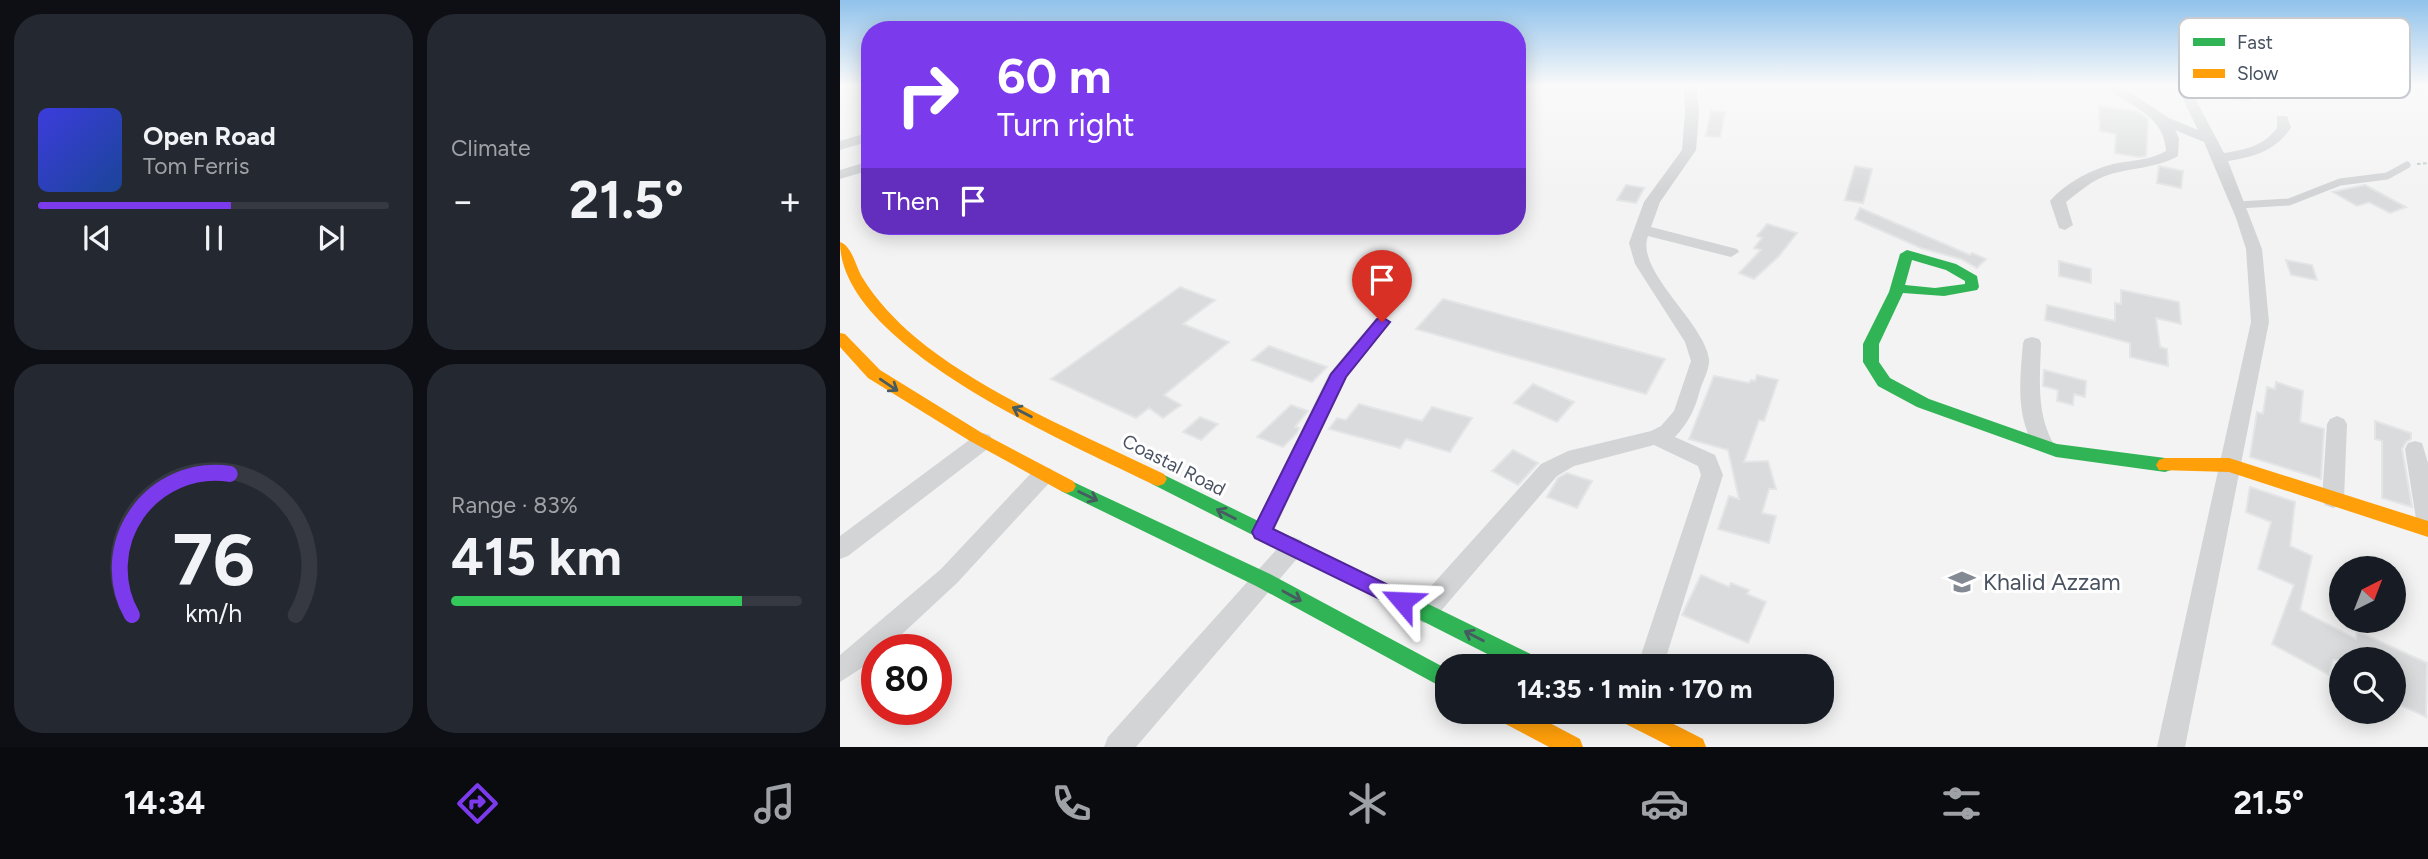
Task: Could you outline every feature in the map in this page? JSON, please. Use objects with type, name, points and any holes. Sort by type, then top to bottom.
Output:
[{"type":"main road","name":"Coastal Road","points":[[840,246],[876,309],[909,345],[926,356],[1006,403],[1509,654]]},
{"type":"main road","points":[[1896,292],[1871,344],[1871,362],[1884,383],[1923,403],[1984,426],[2043,443],[2056,450],[2178,467],[2229,465],[2428,527]]},
{"type":"main road","points":[[840,338],[874,374],[983,442],[1043,475],[1263,580],[1435,673]]},
{"type":"main road","points":[[1518,724],[1532,738],[1572,747]]},
{"type":"main road","points":[[1650,724],[1695,747]]},
{"type":"street","points":[[1424,612],[1549,470],[1568,459],[1656,437],[1668,431],[1684,414],[1700,361],[1694,342],[1643,264],[1637,243],[1652,202],[1689,150],[1691,120]]},
{"type":"street","points":[[2171,747],[2260,321],[2254,249],[2239,205],[2199,120]]},
{"type":"street","points":[[2219,158],[2241,155],[2278,139],[2284,128],[2282,120]]},
{"type":"street","points":[[2164,121],[2209,139]]},
{"type":"street","points":[[2065,225],[2058,201],[2084,181],[2106,170],[2157,164],[2173,153],[2172,138],[2164,121]]},
{"type":"street","points":[[840,146],[861,139]]},
{"type":"street","points":[[840,175],[861,168]]},
{"type":"street","points":[[1641,229],[1731,252]]},
{"type":"street","points":[[1262,532],[1339,374],[1382,322]]},
{"type":"street","points":[[2032,343],[2034,430],[2043,443]]},
{"type":"street","points":[[2333,499],[2337,424]]},
{"type":"street","points":[[1654,654],[1712,475],[1707,461],[1656,437]]},
{"type":"street","points":[[840,549],[983,442]]},
{"type":"street","points":[[2415,449],[2428,527]]},
{"type":"street","points":[[840,670],[865,652],[949,576],[1043,475]]},
{"type":"street","points":[[1118,747],[1293,547]]},
{"type":"lane","points":[[2239,205],[2289,202],[2340,182],[2387,176],[2407,165]]},
{"type":"building","points":[[1709,120],[1723,120],[1720,137],[1706,136]]},
{"type":"building","points":[[2100,120],[2148,120],[2146,156],[2115,153],[2116,134],[2100,131]]},
{"type":"building","points":[[1855,166],[1872,169],[1863,203],[1845,200]]},
{"type":"building","points":[[2159,166],[2183,171],[2181,188],[2157,183]]},
{"type":"building","points":[[1626,185],[1644,188],[1636,203],[1617,200]]},
{"type":"building","points":[[2365,185],[2406,207],[2390,213],[2369,202],[2357,206],[2333,192]]},
{"type":"building","points":[[1860,208],[1970,255],[1972,253],[1986,259],[1977,268],[1961,259],[1921,248],[1855,219]]},
{"type":"building","points":[[1767,224],[1797,233],[1779,256],[1754,279],[1739,273],[1761,250],[1754,248],[1762,238],[1757,236]]},
{"type":"building","points":[[2286,260],[2312,265],[2317,280],[2291,275]]},
{"type":"building","points":[[2059,261],[2091,269],[2091,283],[2059,276]]},
{"type":"building","points":[[1180,287],[1215,300],[1183,324],[1229,342],[1164,395],[1181,405],[1163,418],[1149,408],[1136,418],[1051,379]]},
{"type":"building","points":[[2121,290],[2179,302],[2181,324],[2156,318],[2160,347],[2167,349],[2168,366],[2130,357],[2130,343],[2045,320],[2047,305],[2115,321],[2115,303],[2121,304]]},
{"type":"building","points":[[1443,299],[1665,359],[1646,394],[1416,329]]},
{"type":"building","points":[[1269,346],[1327,367],[1312,382],[1252,360]]},
{"type":"building","points":[[2044,370],[2086,381],[2085,397],[2074,394],[2073,405],[2057,401],[2058,390],[2043,386]]},
{"type":"building","points":[[1757,375],[1778,380],[1764,421],[1759,420],[1744,462],[1768,461],[1776,489],[1769,489],[1762,513],[1776,516],[1769,543],[1718,529],[1729,496],[1739,499],[1728,450],[1689,439],[1714,376],[1749,383],[1751,380],[1755,381]]},
{"type":"building","points":[[2276,382],[2303,391],[2300,422],[2324,429],[2321,479],[2250,457],[2257,412],[2263,414],[2267,387],[2275,389]]},
{"type":"building","points":[[1533,384],[1574,402],[1557,422],[1514,403]]},
{"type":"building","points":[[1359,404],[1422,421],[1432,407],[1472,418],[1450,452],[1406,439],[1400,448],[1329,429],[1337,418],[1346,420]]},
{"type":"building","points":[[1291,405],[1308,411],[1295,427],[1299,428],[1297,433],[1283,447],[1257,437]]},
{"type":"building","points":[[1200,417],[1218,424],[1201,440],[1183,432]]},
{"type":"building","points":[[2375,421],[2411,433],[2411,439],[2402,449],[2412,507],[2382,498],[2382,441],[2375,439]]},
{"type":"building","points":[[1513,450],[1538,463],[1518,485],[1492,471]]},
{"type":"building","points":[[1567,473],[1592,481],[1577,508],[1547,497],[1558,478]]},
{"type":"building","points":[[2250,487],[2295,502],[2290,546],[2312,556],[2300,610],[2329,625],[2329,634],[2346,634],[2356,639],[2357,634],[2364,634],[2392,647],[2329,647],[2329,675],[2272,644],[2294,585],[2258,569],[2271,522],[2246,512]]},
{"type":"building","points":[[1701,575],[1729,587],[1731,583],[1749,590],[1747,594],[1766,602],[1748,643],[1682,615]]},
{"type":"building","points":[[2406,653],[2427,663],[2426,717],[2406,708]]},
{"type":"traffic: fast","points":[[1896,292],[1907,254],[1951,267],[1972,279],[1972,287],[1953,291],[1926,292],[1898,288],[1871,344],[1871,362],[1884,382],[1923,403],[2056,450],[2165,465]]},
{"type":"traffic: fast","points":[[1158,479],[1509,654]]},
{"type":"traffic: fast","points":[[1067,486],[1263,580],[1435,673]]},
{"type":"traffic: slow","points":[[840,246],[855,278],[875,306],[924,352],[952,372],[1012,406],[1158,479]]},
{"type":"traffic: slow","points":[[840,338],[874,374],[976,437],[1067,486]]},
{"type":"traffic: slow","points":[[2165,465],[2229,465],[2428,529]]},
{"type":"traffic: slow","points":[[1529,724],[1572,747]]},
{"type":"traffic: slow","points":[[1650,724],[1695,747]]},
{"type":"place","name":"Khalid Azzam","points":[[1962,582]]},
{"type":"route","points":[[1382,322],[1339,374],[1262,532],[1402,601]]}]
